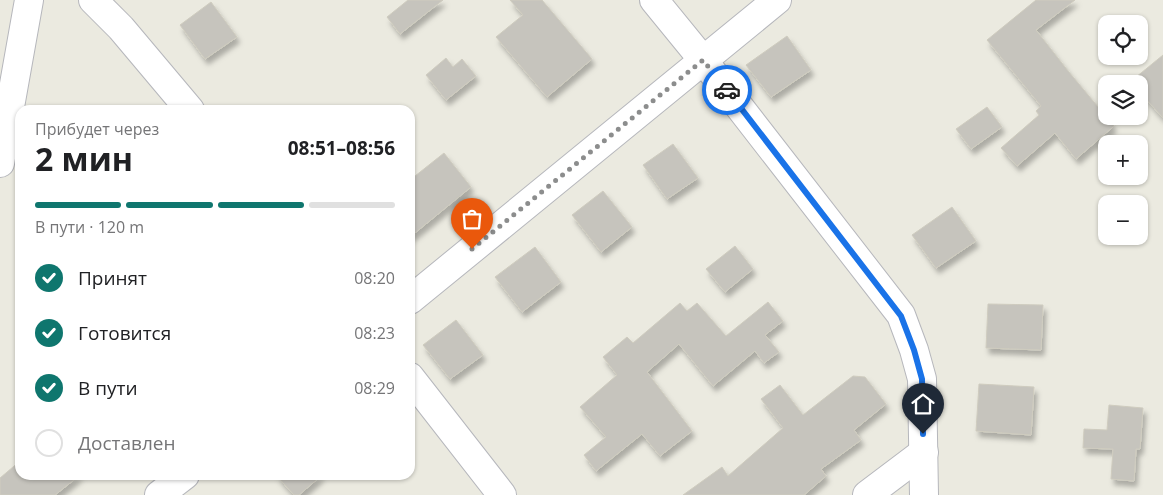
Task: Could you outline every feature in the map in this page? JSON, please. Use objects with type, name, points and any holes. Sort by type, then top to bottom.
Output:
[{"type":"street","points":[[0,162],[29,0]]},
{"type":"street","points":[[93,0],[121,28],[186,105]]},
{"type":"street","points":[[654,0],[703,60],[901,316],[914,350],[922,379],[924,495]]},
{"type":"street","points":[[415,296],[777,0]]},
{"type":"street","points":[[415,383],[502,495]]},
{"type":"street","points":[[868,495],[924,452]]},
{"type":"street","points":[[159,495],[178,480]]},
{"type":"building","points":[[408,0],[443,0],[400,34],[387,17]]},
{"type":"building","points":[[510,0],[542,0],[592,59],[547,97],[496,37],[523,15]]},
{"type":"building","points":[[1036,0],[1075,0],[1036,30],[1098,107],[1098,125],[1114,126],[1104,135],[1098,135],[1098,140],[1076,159],[1055,133],[1017,166],[1001,148],[1039,115],[1036,111],[1041,106],[987,40]]},
{"type":"building","points":[[211,2],[237,37],[205,59],[180,25]]},
{"type":"building","points":[[787,36],[811,70],[771,97],[746,65]]},
{"type":"building","points":[[1163,55],[1163,118],[1148,101],[1148,75],[1139,75]]},
{"type":"building","points":[[446,58],[453,67],[462,59],[476,76],[446,100],[426,75]]},
{"type":"building","points":[[987,107],[1002,127],[971,149],[956,129]]},
{"type":"building","points":[[673,144],[698,178],[667,199],[643,165]]},
{"type":"building","points":[[444,153],[471,187],[415,233],[415,176]]},
{"type":"building","points":[[603,191],[632,227],[601,252],[572,215]]},
{"type":"building","points":[[952,207],[976,241],[936,268],[912,235]]},
{"type":"building","points":[[735,246],[753,269],[725,292],[706,269]]},
{"type":"building","points":[[535,247],[561,282],[522,312],[495,277]]},
{"type":"building","points":[[768,302],[783,321],[765,335],[779,352],[764,363],[755,351],[713,386],[679,344],[647,372],[692,431],[660,456],[642,434],[596,471],[584,455],[606,437],[580,407],[617,375],[603,357],[627,337],[633,343],[680,303],[687,311],[697,303],[726,336]]},
{"type":"building","points":[[988,304],[1043,305],[1041,350],[986,348]]},
{"type":"building","points":[[456,320],[483,355],[450,379],[423,345]]},
{"type":"building","points":[[853,376],[865,377],[886,404],[854,430],[861,440],[821,469],[826,476],[804,495],[683,495],[722,467],[728,476],[783,428],[761,399],[780,385],[803,415]]},
{"type":"building","points":[[979,384],[1034,387],[1031,435],[976,431]]},
{"type":"building","points":[[1109,405],[1143,408],[1140,449],[1136,449],[1134,481],[1111,479],[1113,449],[1083,448],[1084,429],[1107,430]]},
{"type":"building","points":[[15,465],[15,480],[74,480],[55,495],[0,495],[0,478]]},
{"type":"building","points":[[280,480],[316,480],[299,495],[294,495]]},
{"type":"way so far","points":[[472,249],[703,60],[727,90]]},
{"type":"route","points":[[727,90],[901,316],[914,350],[922,379],[923,434]]}]
